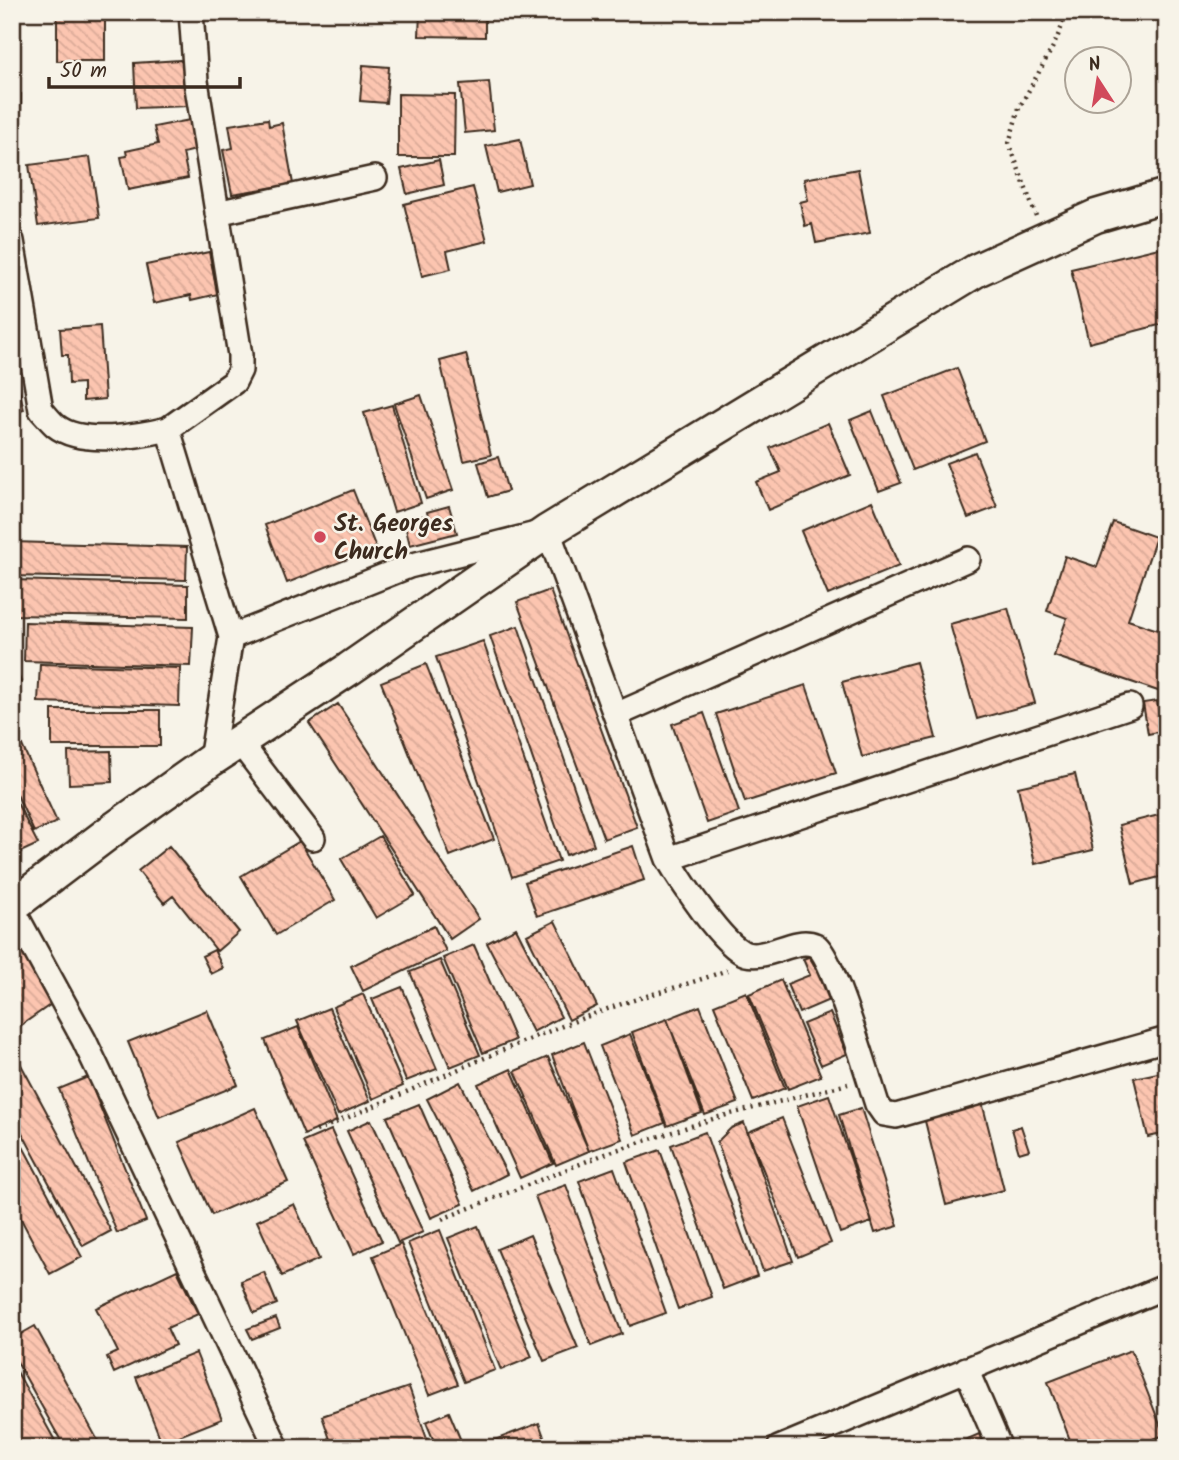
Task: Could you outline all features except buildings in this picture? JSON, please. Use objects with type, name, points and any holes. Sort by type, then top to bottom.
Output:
[{"type":"main road","points":[[12,907],[115,828],[211,760],[349,669],[548,531],[976,270],[1096,216],[1167,195]]},
{"type":"street","points":[[12,241],[41,410],[57,427],[83,438],[146,435],[168,429],[234,383],[240,370],[240,355],[196,81],[191,12]]},
{"type":"street","points":[[217,213],[374,177]]},
{"type":"street","points":[[168,429],[231,637],[211,760]]},
{"type":"street","points":[[231,637],[409,566],[548,531],[668,859],[699,907],[734,946],[746,953],[763,954],[804,943],[823,951],[877,1104],[884,1114],[895,1116],[1167,1039]]},
{"type":"street","points":[[616,715],[968,559]]},
{"type":"street","points":[[668,859],[1129,706]]},
{"type":"street","points":[[239,741],[313,838]]},
{"type":"street","points":[[12,907],[84,1040],[277,1448]]},
{"type":"street","points":[[779,1448],[1167,1286]]},
{"type":"street","points":[[967,1369],[1000,1448]]},
{"type":"path","points":[[1045,240],[1009,143],[1019,108],[1054,45],[1068,12]]},
{"type":"path","points":[[316,1130],[462,1067],[617,1005],[694,983],[736,967],[746,953]]},
{"type":"path","points":[[442,1219],[610,1152],[719,1118],[869,1079]]},
{"type":"place","name":"St. Georges Church","points":[[320,537]]}]
